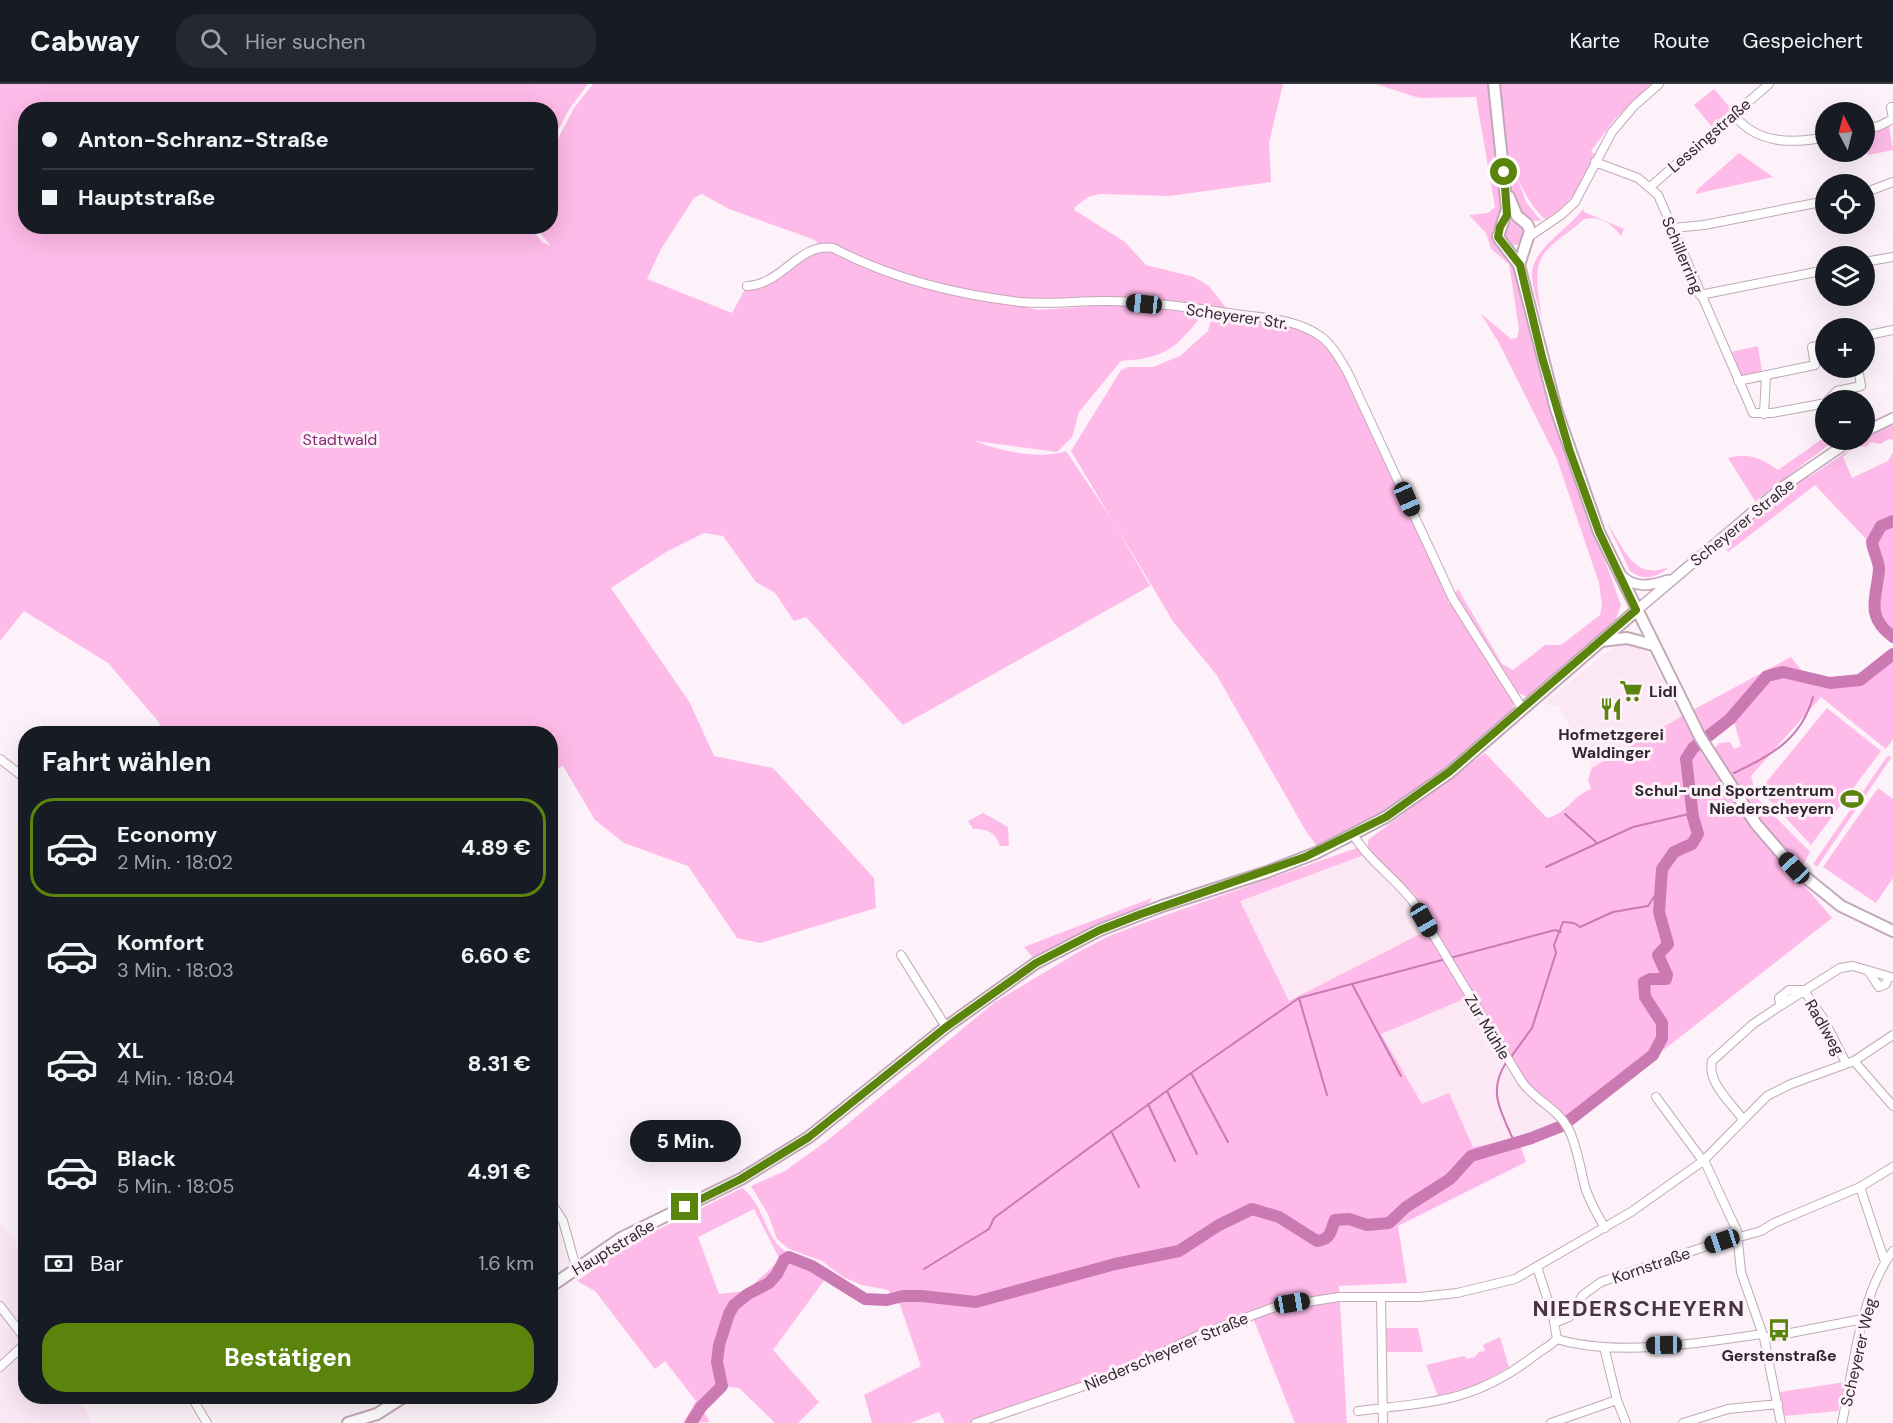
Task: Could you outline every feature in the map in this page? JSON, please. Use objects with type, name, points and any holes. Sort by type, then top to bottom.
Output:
[{"type":"main road","points":[[1494,84],[1506,189],[1505,221],[1498,234],[1501,244],[1520,265],[1556,409],[1599,532],[1617,572],[1708,752],[1760,829],[1794,868],[1841,906],[1893,931]]},
{"type":"main road","points":[[1506,189],[1524,221],[1528,241],[1520,265]]},
{"type":"main road","points":[[1505,221],[1524,221]]},
{"type":"main road","points":[[1507,248],[1516,250],[1528,241]]},
{"type":"main road","name":"Hauptstraße","points":[[558,1281],[576,1267],[639,1229],[741,1179],[809,1137],[946,1027],[1036,963],[1100,930],[1162,906],[1267,872],[1353,834],[1417,796],[1636,610]]},
{"type":"main road","points":[[1601,641],[1627,638],[1653,645]]},
{"type":"main road","points":[[348,1423],[377,1414],[393,1404]]},
{"type":"street","points":[[1528,241],[1575,202],[1595,162],[1620,122],[1659,84]]},
{"type":"street","name":"Lessingstraße","points":[[1650,187],[1768,84]]},
{"type":"street","points":[[1875,127],[1893,119],[1891,107],[1893,107]]},
{"type":"street","points":[[1734,115],[1757,134],[1776,140],[1799,141],[1815,139]]},
{"type":"street","name":"Schillerring","points":[[1595,162],[1638,178],[1660,198],[1738,381],[1754,413],[1764,414]]},
{"type":"street","points":[[1875,188],[1893,182]]},
{"type":"street","points":[[1672,228],[1716,223],[1815,203]]},
{"type":"street","points":[[1524,221],[1547,224]]},
{"type":"street","name":"Scheyerer Str.","points":[[747,286],[759,285],[771,280],[807,252],[825,247],[833,248],[897,277],[949,290],[1029,303],[1109,301],[1211,311],[1292,323],[1318,334],[1326,341],[1348,373],[1453,599],[1522,708]]},
{"type":"street","points":[[1875,260],[1893,257]]},
{"type":"street","points":[[1700,295],[1815,272]]},
{"type":"street","points":[[1875,334],[1893,330]]},
{"type":"street","points":[[1738,381],[1815,365],[1812,347],[1815,346]]},
{"type":"street","points":[[1766,375],[1764,414],[1815,404]]},
{"type":"street","points":[[1842,390],[1861,386],[1860,378]]},
{"type":"street","points":[[1875,426],[1893,417]]},
{"type":"street","name":"Scheyerer Straße","points":[[1636,610],[1789,483],[1837,450]]},
{"type":"street","points":[[1617,572],[1628,581],[1639,585],[1650,586],[1673,579]]},
{"type":"street","points":[[0,759],[18,773]]},
{"type":"street","name":"Zur Mühle","points":[[1353,834],[1365,854],[1408,895],[1511,1066],[1535,1098],[1562,1119],[1569,1130],[1587,1191],[1605,1228]]},
{"type":"street","points":[[901,955],[946,1027]]},
{"type":"street","points":[[1742,1118],[1715,1083],[1711,1072],[1713,1061],[1753,1024],[1780,1005],[1779,998],[1786,991],[1804,991],[1840,968],[1853,966],[1890,977],[1886,984],[1879,987],[1869,972]]},
{"type":"street","name":"Radlweg","points":[[1804,991],[1850,1062]]},
{"type":"street","name":"Niederscheyerer Straße","points":[[976,1423],[1116,1376],[1199,1335],[1258,1312],[1329,1298],[1420,1297],[1480,1289],[1515,1279],[1605,1228],[1703,1161],[1742,1118],[1776,1090],[1850,1062],[1893,1035]]},
{"type":"street","points":[[1850,1062],[1893,1106]]},
{"type":"street","points":[[1656,1097],[1703,1161],[1738,1237],[1739,1261],[1744,1285],[1763,1336],[1780,1423]]},
{"type":"street","name":"Kornstraße","points":[[1554,1323],[1569,1317],[1583,1294],[1601,1282],[1761,1231],[1774,1223],[1860,1187],[1893,1167]]},
{"type":"street","points":[[1860,1187],[1885,1262]]},
{"type":"street","points":[[558,1213],[563,1221],[576,1267]]},
{"type":"street","name":"Scheyerer Weg","points":[[1842,1423],[1863,1319],[1885,1262],[1893,1251]]},
{"type":"street","points":[[1537,1267],[1557,1340]]},
{"type":"street","points":[[1382,1297],[1383,1423]]},
{"type":"street","points":[[0,1306],[18,1331]]},
{"type":"street","points":[[1557,1340],[1574,1345],[1604,1347],[1684,1345],[1763,1336],[1863,1319]]},
{"type":"street","points":[[1358,1411],[1423,1404],[1470,1393],[1504,1377],[1557,1340]]},
{"type":"street","points":[[1604,1347],[1617,1400],[1626,1423]]},
{"type":"street","points":[[0,1367],[18,1350]]},
{"type":"street","points":[[1551,1423],[1617,1400]]},
{"type":"street","points":[[196,1404],[207,1423]]},
{"type":"street","points":[[1683,1423],[1740,1407],[1778,1404]]},
{"type":"street","points":[[1845,1410],[1849,1423]]},
{"type":"shaded area","points":[[1626,643],[1641,645],[1645,648],[1682,716],[1592,768],[1558,706],[1542,704],[1611,649]]},
{"type":"shaded area","points":[[1357,848],[1394,885],[1428,930],[1289,1001],[1255,936],[1236,892]]},
{"type":"shaded area","points":[[1467,998],[1535,1103],[1553,1112],[1564,1127],[1520,1145],[1505,1141],[1473,1147],[1449,1093],[1422,1104],[1381,1033]]},
{"type":"shaded area","points":[[0,1221],[18,1246],[18,1404],[82,1404],[92,1423],[0,1423]]},
{"type":"green space","name":"Stadtwald","points":[[0,84],[588,84],[570,108],[558,130],[558,102],[18,102],[18,234],[536,234],[542,242],[551,246],[541,234],[558,234],[558,139],[574,108],[593,84],[1283,84],[1269,143],[1271,182],[1169,196],[1100,194],[1088,197],[1074,210],[1125,242],[1146,265],[1194,277],[1209,286],[1227,309],[1129,299],[1046,304],[953,292],[1039,310],[1105,305],[1204,313],[1186,335],[1169,349],[1160,354],[1137,360],[1121,361],[1079,412],[1072,437],[1057,452],[975,441],[1020,453],[1044,455],[1066,451],[1113,521],[1150,586],[903,725],[806,617],[794,621],[775,593],[756,582],[723,536],[704,533],[666,552],[611,588],[690,703],[714,756],[773,768],[874,878],[876,908],[760,943],[737,938],[688,866],[624,843],[595,820],[563,766],[558,768],[558,726],[160,726],[108,663],[24,611],[0,641]],"holes":[[[702,194],[729,209],[815,240],[820,247],[802,254],[745,289],[732,313],[647,279],[661,249],[694,198]]]},
{"type":"green space","points":[[1376,84],[1490,84],[1503,215],[1496,224],[1493,237],[1514,265],[1555,421],[1621,605],[1615,621],[1527,697],[1516,692],[1455,593],[1458,589],[1502,664],[1513,670],[1545,645],[1561,645],[1600,615],[1602,606],[1599,583],[1557,459],[1499,343],[1481,314],[1511,339],[1517,338],[1519,329],[1509,264],[1491,249],[1486,233],[1469,215],[1488,213],[1495,207],[1476,97],[1419,98]]},
{"type":"green space","points":[[1500,84],[1651,84],[1615,119],[1591,151],[1596,155],[1581,183],[1563,207],[1545,219],[1532,205],[1518,180],[1526,202],[1541,221],[1535,221],[1530,220],[1519,211],[1511,197]]},
{"type":"green space","points":[[1714,89],[1732,110],[1712,127],[1694,105]]},
{"type":"green space","points":[[1889,126],[1893,150],[1875,154],[1875,129]]},
{"type":"green space","points":[[1739,153],[1773,177],[1695,194],[1699,188]]},
{"type":"green space","points":[[1583,209],[1584,212],[1624,229],[1621,236],[1605,222],[1584,219],[1547,250],[1542,257],[1537,274],[1542,320],[1533,285],[1534,265],[1544,248]]},
{"type":"green space","points":[[1514,221],[1519,222],[1525,228],[1525,238],[1519,244],[1514,245],[1509,244],[1503,238],[1502,233],[1503,228],[1509,222]]},
{"type":"green space","points":[[1213,312],[1269,320],[1297,327],[1310,332],[1331,350],[1345,372],[1450,596],[1448,603],[1453,604],[1514,700],[1513,709],[1506,717],[1414,793],[1383,814],[1317,846],[1307,833],[1216,674],[1174,623],[1071,451],[1121,370],[1128,367],[1153,367],[1180,356],[1208,331]]},
{"type":"green space","points":[[1758,346],[1762,372],[1741,376],[1731,352]]},
{"type":"green space","points":[[1893,425],[1893,440],[1889,439],[1880,444],[1875,443],[1875,432]]},
{"type":"green space","points":[[1815,444],[1815,450],[1822,450],[1755,501],[1728,458],[1754,457],[1778,470]]},
{"type":"green space","points":[[1850,450],[1843,457],[1852,478],[1888,461],[1893,452],[1893,632],[1881,613],[1882,556],[1815,485],[1728,552],[1723,542],[1807,474],[1809,477]]},
{"type":"green space","points":[[1607,523],[1625,552],[1638,566],[1647,570],[1669,567],[1650,577],[1640,576],[1630,571]]},
{"type":"green space","points":[[1791,657],[1802,671],[1815,675],[1784,670],[1769,674],[1757,683],[1739,705],[1705,734],[1691,711]]},
{"type":"green space","points":[[1893,658],[1893,739],[1886,749],[1821,697],[1751,776],[1757,798],[1810,852],[1802,867],[1768,831],[1714,749],[1719,743],[1730,742],[1734,749],[1741,746],[1733,718],[1766,678],[1785,673],[1826,685],[1864,683],[1859,676],[1870,675]]},
{"type":"green space","points":[[1827,708],[1881,751],[1811,845],[1760,790]]},
{"type":"green space","points":[[1682,716],[1703,755],[1745,816],[1832,918],[1569,1124],[1535,1103],[1414,894],[1378,862],[1368,848],[1368,840],[1485,753],[1547,818],[1554,816],[1591,789],[1588,779],[1592,768]]},
{"type":"green space","points":[[1888,755],[1891,758],[1817,867],[1813,864]]},
{"type":"green space","points":[[1878,788],[1893,799],[1893,878],[1876,903],[1823,867]]},
{"type":"green space","points":[[983,813],[1008,827],[1009,846],[1000,846],[996,837],[990,832],[973,829],[968,821]]},
{"type":"green space","points":[[1357,848],[1364,855],[1240,901],[1289,1001],[1428,930],[1467,998],[1381,1034],[1422,1104],[1449,1093],[1473,1147],[1505,1141],[1520,1145],[1526,1162],[1398,1226],[1407,1283],[1339,1286],[1347,1423],[1295,1423],[1253,1318],[1199,1335],[1116,1375],[977,1423],[945,1423],[939,1412],[910,1423],[872,1423],[864,1395],[921,1366],[900,1305],[888,1290],[862,1285],[843,1277],[822,1261],[789,1249],[777,1239],[768,1214],[751,1186],[785,1171],[828,1140],[995,1002],[1075,954],[1107,937],[1146,922]]},
{"type":"green space","points":[[1152,898],[1146,908],[1034,959],[1024,947]]},
{"type":"green space","points":[[742,1188],[749,1194],[780,1247],[791,1255],[819,1264],[831,1271],[773,1350],[819,1402],[798,1423],[775,1423],[739,1388],[722,1386],[701,1407],[710,1422],[683,1423],[696,1401],[665,1361],[655,1369],[595,1291],[577,1281],[635,1241]],"holes":[[[754,1209],[780,1260],[746,1291],[719,1294],[698,1237]]]},
{"type":"green space","points":[[1386,1328],[1418,1328],[1423,1352],[1387,1352]]},
{"type":"green space","points":[[1500,1337],[1509,1367],[1477,1385],[1438,1396],[1426,1365],[1464,1356],[1467,1359],[1475,1357],[1479,1352],[1485,1351],[1483,1345]]},
{"type":"green space","points":[[1845,1382],[1838,1411],[1784,1416],[1780,1392]]},
{"type":"waterway","points":[[1893,521],[1881,526],[1872,542],[1879,569],[1875,613],[1878,621],[1893,637]]},
{"type":"waterway","points":[[1534,1137],[1562,1126],[1653,1055],[1662,1038],[1662,1023],[1645,997],[1644,982],[1650,979],[1666,979],[1667,975],[1658,955],[1668,944],[1659,912],[1662,869],[1674,852],[1692,844],[1698,834],[1693,817],[1686,759],[1693,748],[1730,719],[1767,676],[1783,672],[1830,683],[1860,680],[1893,654]]},
{"type":"waterway","points":[[1734,773],[1760,760],[1783,744],[1801,724],[1813,697]]},
{"type":"waterway","points":[[1546,867],[1633,827],[1693,813]]},
{"type":"waterway","points":[[1565,814],[1596,842]]},
{"type":"waterway","points":[[1511,1057],[1532,1028],[1556,953],[1554,945],[1563,922],[1574,923],[1580,927],[1613,912],[1648,906],[1660,888]]},
{"type":"waterway","points":[[924,1269],[989,1229],[994,1218],[1191,1073],[1299,998],[1555,930],[1561,932]]},
{"type":"waterway","points":[[1352,984],[1401,1076]]},
{"type":"waterway","points":[[1299,998],[1327,1095]]},
{"type":"waterway","points":[[1507,1061],[1501,1072],[1497,1093],[1501,1112],[1515,1144]]},
{"type":"waterway","points":[[1191,1073],[1228,1142]]},
{"type":"waterway","points":[[1167,1091],[1197,1154]]},
{"type":"waterway","points":[[1148,1104],[1175,1161]]},
{"type":"waterway","points":[[1111,1131],[1139,1187]]},
{"type":"waterway","points":[[691,1423],[701,1407],[722,1386],[717,1362],[719,1345],[734,1305],[748,1294],[769,1283],[784,1260],[789,1257],[812,1266],[865,1299],[887,1300],[903,1296],[922,1296],[976,1302],[1115,1264],[1179,1251],[1219,1225],[1252,1209],[1279,1217],[1317,1241],[1328,1236],[1335,1220],[1349,1219],[1367,1225],[1389,1223],[1406,1207],[1450,1179],[1471,1156],[1532,1138]]},
{"type":"place","name":"Lidl","points":[[1631,691]]},
{"type":"place","name":"Hofmetzgerei Waldinger","points":[[1611,709]]},
{"type":"place","name":"Schul- und Sportzentrum Niederscheyern","points":[[1852,799]]},
{"type":"place","name":"Gerstenstraße","points":[[1779,1330]]},
{"type":"district","name":"NIEDERSCHEYERN","points":[[1639,1308]]},
{"type":"route","points":[[685,1207],[741,1179],[809,1137],[981,1000],[1036,963],[1100,930],[1316,853],[1386,817],[1449,772],[1636,610],[1599,532],[1569,449],[1542,357],[1520,265],[1510,251],[1501,244],[1498,237],[1500,227],[1507,215],[1504,172]]}]
